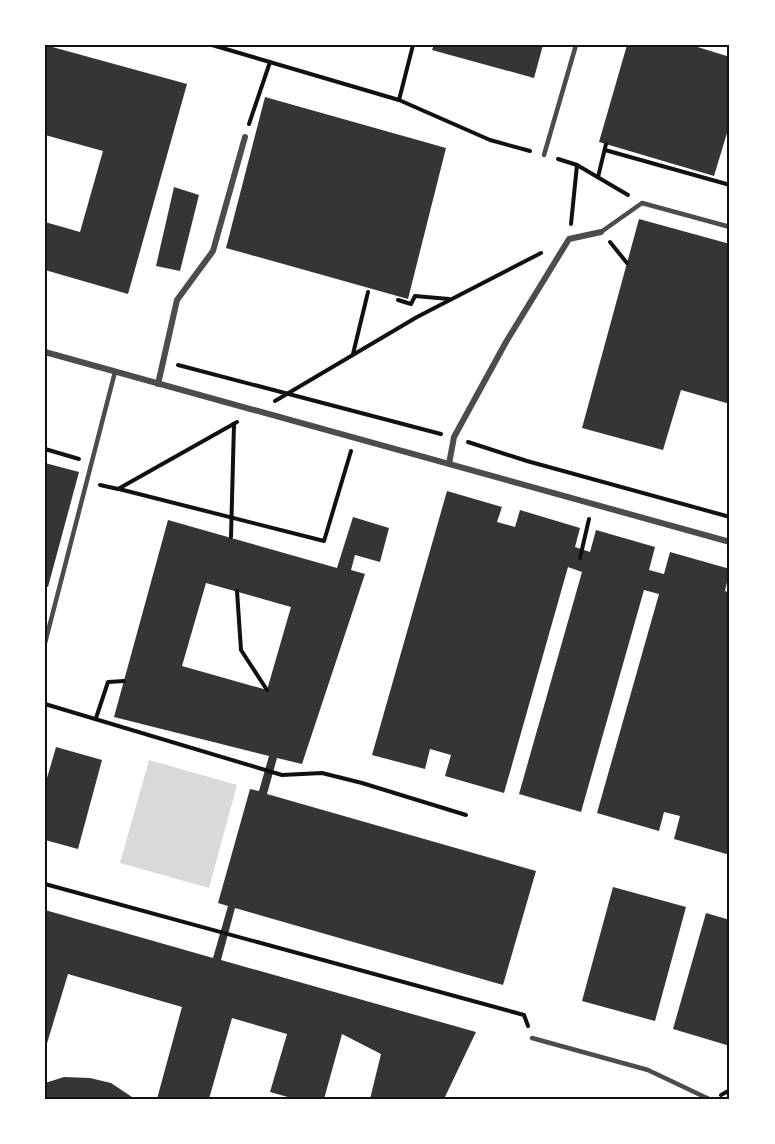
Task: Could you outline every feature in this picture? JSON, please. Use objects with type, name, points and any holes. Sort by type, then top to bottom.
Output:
[{"type":"street","points":[[158,384],[177,300],[213,251],[245,137]]},
{"type":"street","points":[[449,464],[454,437],[506,342],[569,238],[601,232]]},
{"type":"street","points":[[45,352],[730,542]]},
{"type":"lane","points":[[544,155],[576,45]]},
{"type":"lane","points":[[601,232],[642,203],[730,227]]},
{"type":"lane","points":[[45,643],[115,372]]},
{"type":"lane","points":[[532,1038],[648,1070],[709,1099]]},
{"type":"path","points":[[212,45],[399,100],[490,140],[577,165],[642,203]]},
{"type":"path","points":[[399,100],[413,45]]},
{"type":"path","points":[[245,137],[270,62]]},
{"type":"path","points":[[598,177],[605,147],[730,185]]},
{"type":"path","points":[[118,489],[452,299],[569,238],[577,165]]},
{"type":"path","points":[[601,232],[627,263]]},
{"type":"path","points":[[353,355],[368,292]]},
{"type":"path","points":[[398,300],[411,304],[415,296],[452,299]]},
{"type":"path","points":[[231,537],[234,424]]},
{"type":"path","points":[[87,483],[324,541],[355,437]]},
{"type":"path","points":[[45,449],[90,463]]},
{"type":"path","points":[[580,558],[588,526]]},
{"type":"path","points":[[237,591],[241,650],[267,690]]},
{"type":"path","points":[[96,718],[108,682],[124,681]]},
{"type":"path","points":[[45,704],[282,776],[322,773],[362,783],[466,816]]},
{"type":"path","points":[[45,884],[524,1015],[532,1038]]},
{"type":"shaded area","points":[[149,760],[237,785],[209,888],[120,863]]},
{"type":"building","points":[[45,45],[187,84],[128,294],[45,270],[45,222],[80,232],[103,151],[45,135]]},
{"type":"building","points":[[434,45],[543,45],[534,78],[432,50]]},
{"type":"building","points":[[627,45],[691,45],[730,57],[730,123],[714,176],[599,142]]},
{"type":"building","points":[[265,97],[446,148],[408,299],[226,248]]},
{"type":"building","points":[[174,187],[199,195],[180,271],[156,266]]},
{"type":"building","points":[[639,219],[730,244],[730,404],[681,390],[663,450],[582,428]]},
{"type":"building","points":[[45,463],[79,472],[48,587],[45,586]]},
{"type":"building","points":[[447,491],[502,507],[497,522],[515,527],[520,510],[580,528],[575,547],[590,552],[596,530],[655,547],[649,570],[664,574],[670,552],[730,569],[725,591],[730,593],[730,855],[674,839],[680,816],[664,812],[659,831],[597,813],[659,594],[644,590],[581,812],[519,794],[582,572],[568,567],[504,793],[445,776],[451,755],[430,749],[425,769],[372,755]]},
{"type":"building","points":[[353,517],[389,528],[380,562],[355,555],[351,570],[365,574],[302,764],[277,758],[267,794],[536,871],[503,985],[235,908],[221,960],[476,1032],[444,1099],[370,1099],[381,1054],[342,1034],[324,1099],[295,1099],[270,1092],[287,1034],[232,1018],[209,1099],[157,1099],[182,1007],[68,974],[45,1050],[45,910],[213,958],[228,906],[218,903],[250,789],[259,791],[269,756],[114,717],[168,520],[337,568]],"holes":[[[206,583],[291,607],[267,690],[182,666]]]},
{"type":"building","points":[[56,747],[102,760],[78,849],[45,840],[45,785]]},
{"type":"building","points":[[613,887],[686,907],[655,1021],[582,1001]]},
{"type":"building","points":[[706,913],[730,920],[730,1046],[673,1029]]},
{"type":"building","points":[[64,1077],[90,1078],[111,1083],[135,1099],[45,1099],[45,1083]]}]
